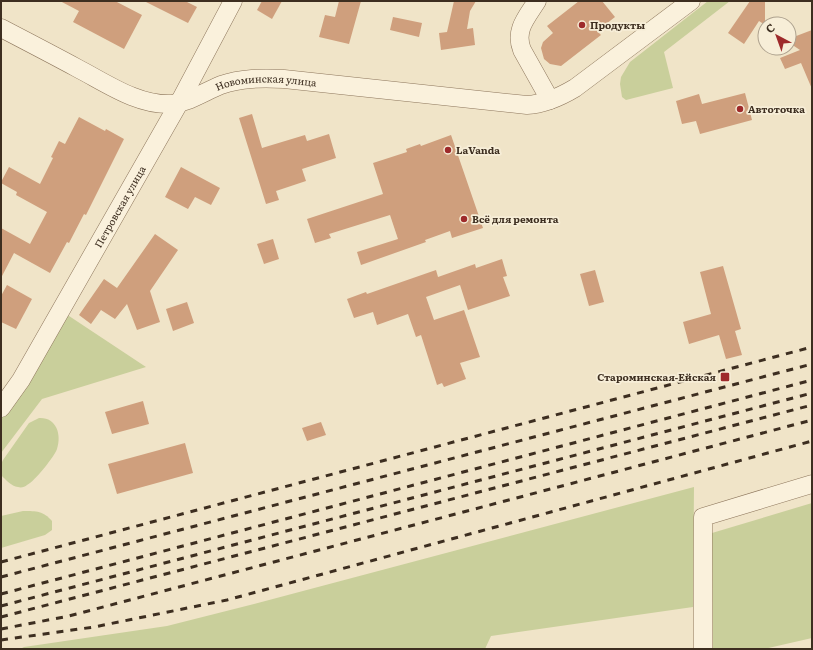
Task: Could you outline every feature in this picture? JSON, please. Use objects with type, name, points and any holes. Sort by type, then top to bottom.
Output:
[{"type":"street","name":"Петровская улица","points":[[1,408],[21,380],[179,103],[233,1]]},
{"type":"street","points":[[537,1],[521,27],[519,42],[550,100]]},
{"type":"street","name":"Новоминская улица","points":[[1,28],[138,99],[157,103],[179,103],[190,100],[211,89],[233,81],[258,78],[292,80],[513,105],[537,105],[575,88],[691,1]]},
{"type":"street","points":[[703,649],[703,516],[812,484]]},
{"type":"green space","points":[[708,1],[730,1],[664,52],[673,88],[626,100],[622,97],[620,84],[621,77],[630,62]]},
{"type":"green space","points":[[66,314],[146,367],[42,399],[1,453],[1,417],[9,408]]},
{"type":"green space","points":[[39,418],[50,420],[56,428],[59,438],[57,449],[35,479],[23,487],[15,486],[1,475],[1,464],[29,423]]},
{"type":"green space","points":[[694,487],[693,607],[491,636],[485,649],[20,649],[24,647],[167,626]]},
{"type":"green space","points":[[812,503],[812,638],[764,649],[713,649],[712,533]]},
{"type":"green space","points":[[23,511],[43,513],[52,521],[52,530],[45,535],[1,548],[1,516]]},
{"type":"building","points":[[60,1],[115,1],[142,15],[124,49],[73,22],[79,11]]},
{"type":"building","points":[[144,1],[185,1],[197,7],[188,23]]},
{"type":"building","points":[[262,1],[282,1],[272,19],[257,10]]},
{"type":"building","points":[[339,1],[361,1],[349,44],[319,37],[325,15],[335,17]]},
{"type":"building","points":[[454,1],[476,1],[470,11],[467,29],[473,28],[475,45],[441,50],[439,33],[447,32]]},
{"type":"building","points":[[579,1],[602,1],[615,17],[597,31],[601,35],[561,66],[550,64],[544,59],[541,48],[543,42],[553,33],[547,26]]},
{"type":"building","points":[[750,1],[765,1],[765,16],[757,16],[757,24],[744,44],[728,33]]},
{"type":"building","points":[[393,17],[422,23],[419,37],[390,30]]},
{"type":"building","points":[[812,30],[812,89],[801,63],[785,69],[780,58],[785,56],[797,56],[797,51],[800,50],[797,48],[797,36]]},
{"type":"building","points":[[745,93],[752,120],[700,134],[696,121],[682,124],[676,101],[699,94],[702,104]]},
{"type":"building","points":[[252,114],[262,148],[305,135],[307,141],[329,134],[336,158],[302,169],[306,181],[276,191],[279,200],[266,204],[239,118]]},
{"type":"building","points":[[79,117],[124,139],[86,215],[84,214],[69,243],[67,242],[50,273],[14,253],[1,278],[1,228],[30,244],[47,212],[16,195],[17,192],[1,182],[9,167],[40,184],[53,158],[51,157],[59,141],[65,144]]},
{"type":"building","points":[[451,135],[483,228],[452,238],[450,231],[425,240],[426,242],[361,265],[357,252],[398,239],[390,215],[329,234],[331,238],[315,243],[307,219],[383,194],[373,163],[407,152],[406,149],[420,144],[421,146]]},
{"type":"building","points":[[181,167],[220,188],[211,205],[195,197],[188,209],[165,197]]},
{"type":"building","points":[[155,234],[178,250],[150,291],[160,322],[137,330],[127,304],[115,319],[101,310],[91,324],[79,315],[104,279],[117,288]]},
{"type":"building","points":[[273,239],[279,259],[264,264],[257,244]]},
{"type":"building","points":[[502,259],[507,276],[503,277],[510,296],[468,310],[460,285],[426,297],[434,320],[464,310],[480,357],[460,363],[466,379],[444,387],[442,383],[437,385],[421,335],[416,337],[408,314],[377,325],[373,312],[354,318],[347,299],[366,292],[367,294],[436,270],[438,277],[475,264],[476,268]]},
{"type":"building","points":[[723,266],[741,329],[735,331],[742,355],[726,359],[719,335],[689,344],[683,322],[711,314],[700,272]]},
{"type":"building","points":[[595,270],[604,302],[589,306],[580,274]]},
{"type":"building","points":[[7,285],[32,299],[16,329],[1,322],[1,296]]},
{"type":"building","points":[[187,302],[194,323],[173,331],[166,309]]},
{"type":"building","points":[[143,401],[149,424],[112,434],[105,412]]},
{"type":"building","points":[[321,422],[326,435],[307,441],[302,428]]},
{"type":"building","points":[[185,443],[193,473],[117,494],[108,464]]},
{"type":"railway","points":[[1,562],[812,347]]},
{"type":"railway","points":[[1,577],[812,364]]},
{"type":"railway","points":[[1,594],[812,380]]},
{"type":"railway","points":[[1,606],[812,393]]},
{"type":"railway","points":[[1,617],[812,405]]},
{"type":"railway","points":[[1,629],[69,616],[812,420]]},
{"type":"railway","points":[[1,640],[94,627],[227,600],[812,441]]},
{"type":"place","name":"Продукты","points":[[582,25]]},
{"type":"place","name":"Автоточка","points":[[740,109]]},
{"type":"place","name":"LaVanda","points":[[448,150]]},
{"type":"place","name":"Всё для ремонта","points":[[464,219]]},
{"type":"place","name":"Староминская-Ейская","points":[[725,377]]}]
